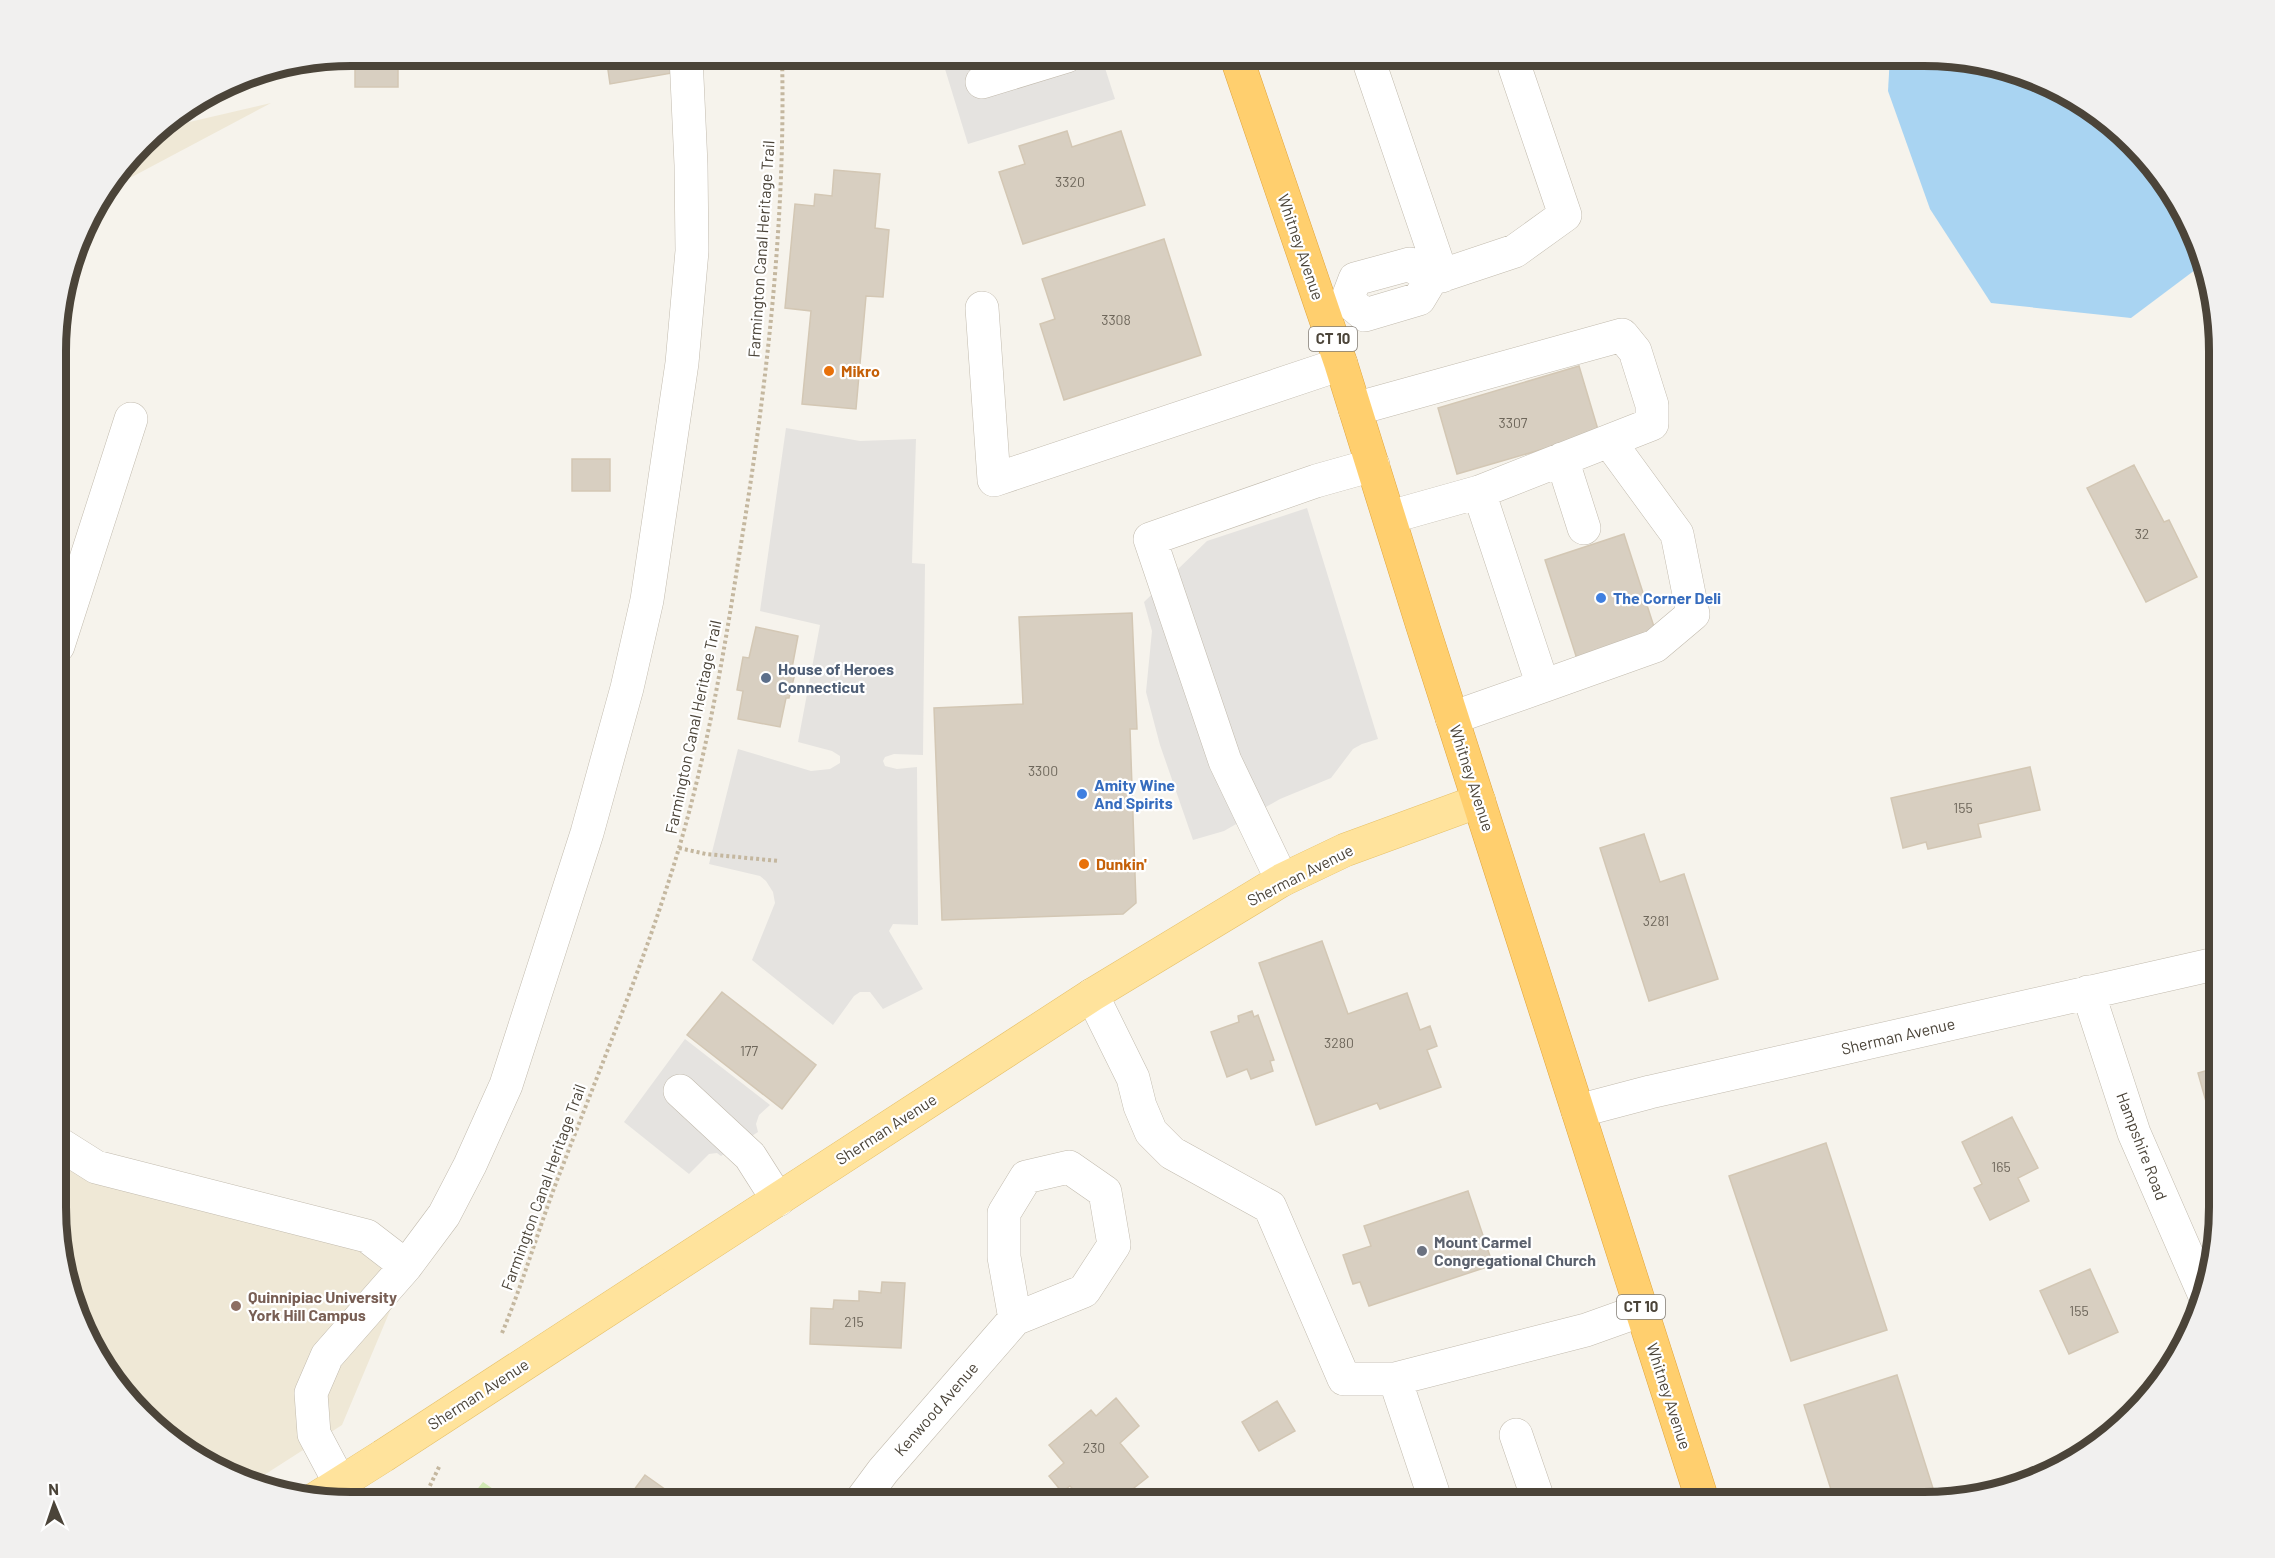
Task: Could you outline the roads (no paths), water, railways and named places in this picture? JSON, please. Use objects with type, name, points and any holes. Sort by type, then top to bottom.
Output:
[{"type":"highway","name":"Whitney Avenue","points":[[1240,66],[1335,305],[1341,364],[1700,1492]]},
{"type":"main road","name":"Sherman Avenue","points":[[328,1491],[1092,995],[1282,880],[1345,850],[1479,801]]},
{"type":"street","points":[[328,1491],[314,1434],[311,1393],[327,1356],[406,1266],[444,1215],[470,1165],[506,1085],[587,833],[629,677],[647,600],[682,363],[692,251],[686,66]]},
{"type":"street","points":[[982,82],[1035,66]]},
{"type":"street","points":[[1375,66],[1436,277]]},
{"type":"street","points":[[1335,305],[1356,279],[1410,264],[1436,277],[1515,251],[1565,215],[1514,66]]},
{"type":"street","points":[[982,308],[994,480],[1341,364]]},
{"type":"street","points":[[1355,409],[1622,336],[1635,351],[1652,405],[1652,424],[1479,492],[1389,517]]},
{"type":"street","points":[[66,621],[131,419]]},
{"type":"street","points":[[1452,718],[1655,646],[1693,614],[1677,534],[1610,441]]},
{"type":"street","points":[[1562,459],[1584,528]]},
{"type":"street","points":[[1282,880],[1225,761],[1150,539],[1316,481],[1373,465]]},
{"type":"street","points":[[1479,492],[1542,686]]},
{"type":"street","name":"Sherman Avenue","points":[[1578,1111],[1650,1092],[2209,965]]},
{"type":"street","name":"Hampshire Road","points":[[2088,992],[2134,1133],[2199,1282]]},
{"type":"street","points":[[1092,995],[1133,1078],[1140,1106],[1151,1132],[1172,1152],[1270,1208],[1344,1379],[1395,1379],[1586,1330],[1642,1310]]},
{"type":"street","points":[[680,1091],[750,1156],[778,1200]]},
{"type":"street","points":[[66,1148],[96,1167],[367,1236],[406,1266]]},
{"type":"street","name":"Kenwood Avenue","points":[[867,1492],[1015,1319],[1084,1291],[1114,1245],[1104,1192],[1069,1167],[1026,1177],[1004,1213],[1004,1257],[1015,1319]]},
{"type":"street","points":[[1395,1379],[1433,1492]]},
{"type":"street","points":[[1516,1435],[1536,1492]]},
{"type":"water","points":[[1889,66],[1961,68],[2015,81],[2066,104],[2112,137],[2150,178],[2180,225],[2197,269],[2131,318],[1991,303],[1930,209],[1888,91]]},
{"type":"place","name":"Mikro","points":[[829,371]]},
{"type":"place","name":"The Corner Deli","points":[[1601,598]]},
{"type":"place","name":"House of Heroes Connecticut","points":[[766,678]]},
{"type":"place","name":"Amity Wine And Spirits","points":[[1082,794]]},
{"type":"place","name":"Dunkin'","points":[[1084,864]]},
{"type":"place","name":"Mount Carmel Congregational Church","points":[[1422,1251]]},
{"type":"place","name":"Quinnipiac University York Hill Campus","points":[[236,1306]]}]
